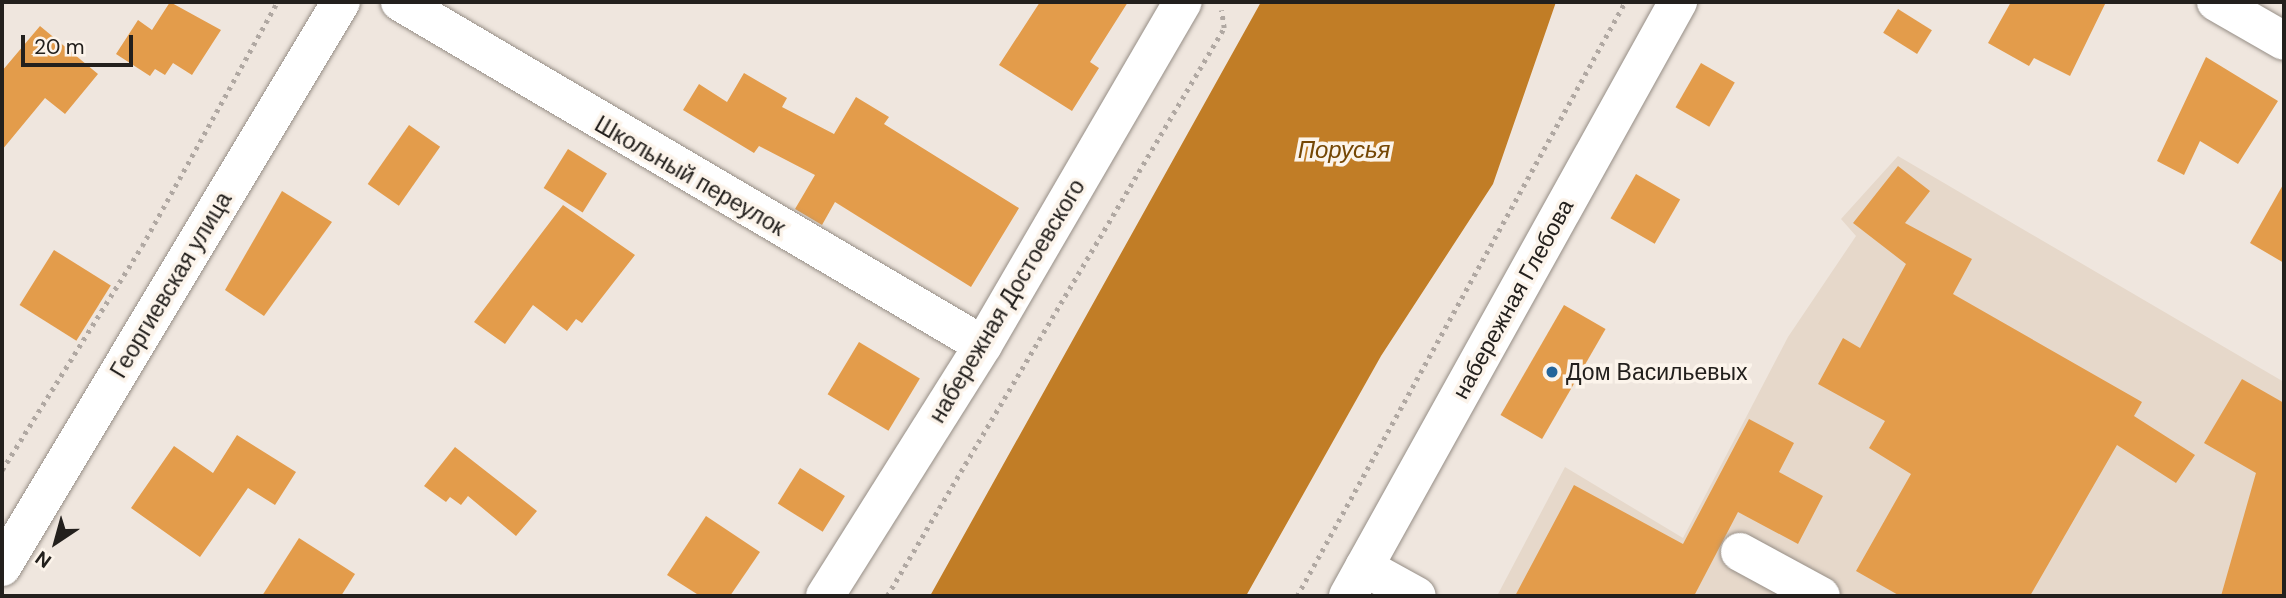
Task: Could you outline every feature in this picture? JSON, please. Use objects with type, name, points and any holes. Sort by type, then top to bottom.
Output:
[{"type":"street","name":"Георгиевская улица","points":[[2,567],[341,2]]},
{"type":"street","name":"Школьный переулок","points":[[400,2],[983,345]]},
{"type":"street","name":"набережная Достоевского","points":[[825,596],[983,345],[1182,2]]},
{"type":"street","name":"набережная Глебова","points":[[1356,582],[1678,2]]},
{"type":"street","points":[[2216,2],[2284,41]]},
{"type":"street","points":[[1740,552],[1821,596]]},
{"type":"street","points":[[1356,582],[1417,596]]},
{"type":"path","points":[[2,470],[142,246],[277,2]]},
{"type":"path","points":[[887,596],[1224,28],[1220,2]]},
{"type":"path","points":[[1297,596],[1625,2]]},
{"type":"shaded area","points":[[1898,156],[2284,382],[2284,596],[1497,596],[1565,467],[1683,538],[1788,337],[1856,236],[1841,219]]},
{"type":"water","name":"Порусья","points":[[1261,2],[1556,2],[1493,184],[1381,356],[1246,596],[930,596]]},
{"type":"building","points":[[170,2],[221,30],[192,75],[173,63],[165,75],[155,69],[150,76],[116,54],[138,20],[152,30]]},
{"type":"building","points":[[1040,2],[1128,2],[1090,62],[1099,68],[1072,111],[999,65]]},
{"type":"building","points":[[2011,2],[2106,2],[2070,76],[2034,58],[2029,66],[1988,43]]},
{"type":"building","points":[[1898,9],[1932,30],[1917,54],[1883,33]]},
{"type":"building","points":[[40,26],[98,74],[65,114],[45,98],[2,150],[2,71]]},
{"type":"building","points":[[2206,57],[2278,101],[2238,164],[2200,141],[2184,175],[2157,161]]},
{"type":"building","points":[[1701,63],[1735,82],[1709,127],[1676,107]]},
{"type":"building","points":[[744,73],[787,98],[782,107],[834,134],[856,97],[889,117],[884,124],[1019,208],[971,287],[835,202],[822,225],[795,209],[815,175],[759,146],[754,153],[683,110],[699,84],[727,102]]},
{"type":"building","points":[[409,125],[440,147],[399,206],[368,184]]},
{"type":"building","points":[[568,149],[607,173],[583,212],[544,188]]},
{"type":"building","points":[[1898,166],[1930,191],[1905,223],[1972,259],[1953,294],[2142,402],[2134,416],[2195,455],[2176,483],[2117,445],[2030,596],[1900,596],[1856,571],[1911,474],[1869,448],[1885,421],[1818,384],[1843,338],[1860,348],[1906,264],[1853,223]]},
{"type":"building","points":[[1636,174],[1680,200],[1655,244],[1610,218]]},
{"type":"building","points":[[2284,183],[2284,263],[2250,243]]},
{"type":"building","points":[[282,191],[332,222],[264,316],[225,290]]},
{"type":"building","points":[[563,205],[635,255],[582,323],[576,319],[567,331],[533,305],[505,344],[474,322]]},
{"type":"building","points":[[54,250],[111,286],[76,341],[20,305]]},
{"type":"building","name":"Дом Васильевых","points":[[1564,305],[1606,329],[1542,439],[1500,415]]},
{"type":"building","points":[[859,342],[920,379],[888,431],[828,394]]},
{"type":"building","points":[[2242,379],[2284,403],[2284,596],[2221,596],[2256,473],[2204,443]]},
{"type":"building","points":[[1749,419],[1794,443],[1779,472],[1823,496],[1798,544],[1738,512],[1694,596],[1515,596],[1574,485],[1683,544]]},
{"type":"building","points":[[237,435],[296,472],[275,505],[248,488],[200,557],[131,508],[174,446],[213,473]]},
{"type":"building","points":[[455,447],[537,511],[516,536],[468,496],[461,505],[450,497],[446,502],[424,486]]},
{"type":"building","points":[[800,468],[845,496],[823,532],[778,504]]},
{"type":"building","points":[[706,516],[760,552],[730,596],[700,596],[667,575]]},
{"type":"building","points":[[299,538],[355,574],[341,596],[262,596]]},
{"type":"place","name":"Дом Васильевых","points":[[1552,372]]}]
